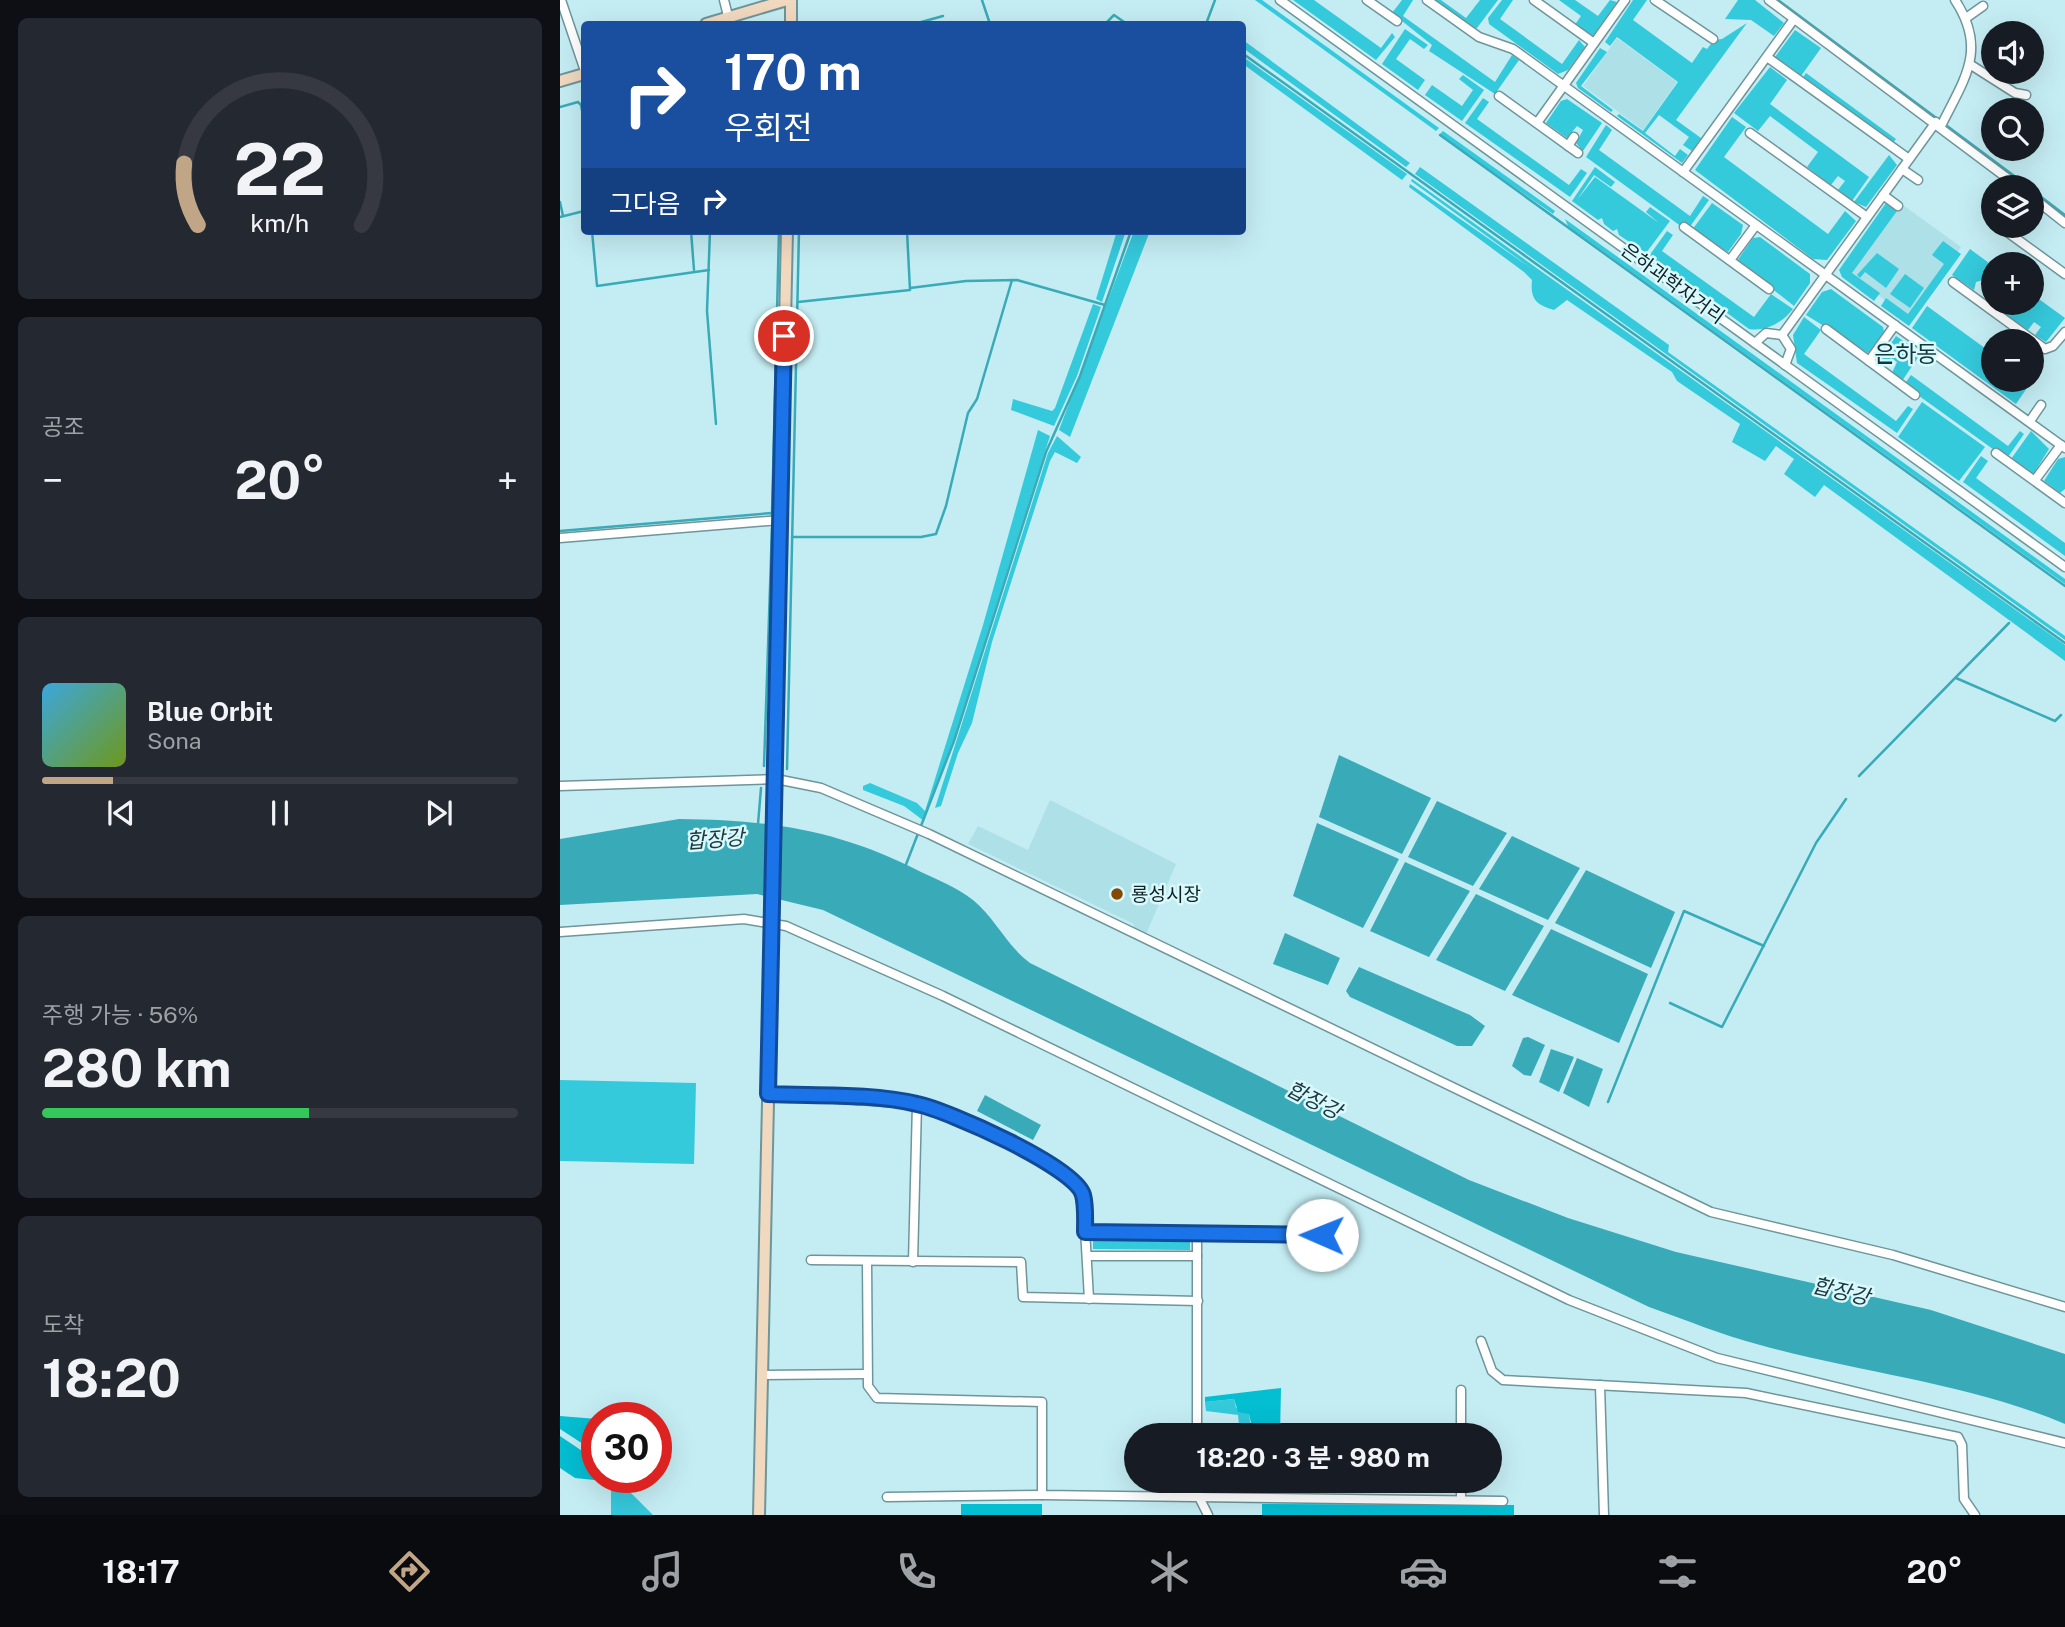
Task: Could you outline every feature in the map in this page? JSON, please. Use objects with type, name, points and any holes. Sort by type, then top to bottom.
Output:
[{"type":"street","points":[[561,0],[581,62]]},
{"type":"street","points":[[724,0],[728,16]]},
{"type":"street","points":[[714,21],[789,0],[791,21]]},
{"type":"street","name":"은하과학자거리","points":[[1280,0],[2065,567]]},
{"type":"street","points":[[1367,0],[1397,21]]},
{"type":"street","points":[[1427,0],[1479,37],[1513,49],[2063,446],[2035,480]]},
{"type":"street","points":[[1534,0],[1594,43]]},
{"type":"street","points":[[1537,123],[1625,0]]},
{"type":"street","points":[[1655,0],[1713,39]]},
{"type":"street","points":[[1769,0],[2004,175]]},
{"type":"street","points":[[1782,335],[1909,159],[1938,124],[1971,65],[1973,46],[1966,19],[1955,0]]},
{"type":"street","points":[[1966,19],[1983,6]]},
{"type":"street","points":[[1684,172],[1794,19]]},
{"type":"street","points":[[1767,57],[1909,159]]},
{"type":"street","points":[[1971,65],[2015,93],[2026,95]]},
{"type":"street","points":[[560,81],[581,72]]},
{"type":"street","points":[[1499,96],[1578,153]]},
{"type":"street","points":[[1750,133],[1867,217]]},
{"type":"street","points":[[1568,146],[1574,137]]},
{"type":"street","points":[[1902,169],[1918,180]]},
{"type":"street","points":[[1883,195],[1898,206]]},
{"type":"street","points":[[2044,206],[2065,223]]},
{"type":"street","points":[[1730,260],[1756,225]]},
{"type":"street","points":[[1684,227],[1769,289]]},
{"type":"street","points":[[759,1515],[787,235]]},
{"type":"street","points":[[2016,238],[2065,274]]},
{"type":"street","points":[[1953,282],[2045,349],[2053,346],[2065,332]]},
{"type":"street","points":[[1869,361],[1895,325]]},
{"type":"street","points":[[1826,329],[1915,395]]},
{"type":"street","points":[[1755,343],[1766,333],[1782,335]]},
{"type":"street","points":[[1782,335],[1791,349],[1785,365]]},
{"type":"street","points":[[2030,421],[2041,405]]},
{"type":"street","points":[[1996,453],[2065,503]]},
{"type":"street","points":[[560,538],[780,520]]},
{"type":"street","points":[[560,786],[776,779],[821,788],[917,828],[1711,1212],[1893,1255],[2065,1307]]},
{"type":"street","points":[[560,932],[772,917],[943,996],[1569,1300],[1652,1335],[1756,1369],[1859,1390],[2065,1443]]},
{"type":"street","points":[[768,1094],[917,1104],[1013,1144],[1064,1172],[1083,1194],[1088,1299]]},
{"type":"street","points":[[913,1262],[917,1104]]},
{"type":"street","points":[[1085,1232],[1349,1237]]},
{"type":"street","points":[[1197,1234],[1197,1423]]},
{"type":"street","points":[[1087,1256],[1197,1256]]},
{"type":"street","points":[[811,1260],[1021,1262],[1023,1297],[1198,1301]]},
{"type":"street","points":[[867,1261],[868,1386],[877,1398],[1042,1402],[1042,1495]]},
{"type":"street","points":[[1481,1341],[1492,1371],[1503,1380],[1712,1388],[1958,1437],[1962,1445],[1964,1499],[1975,1515]]},
{"type":"street","points":[[762,1375],[867,1374]]},
{"type":"street","points":[[1600,1385],[1604,1515]]},
{"type":"street","points":[[1461,1390],[1461,1423]]},
{"type":"street","points":[[1461,1493],[1461,1500]]},
{"type":"street","points":[[1198,1495],[1208,1515]]},
{"type":"street","points":[[887,1497],[1198,1495],[1503,1501]]},
{"type":"shaded area","points":[[1255,0],[1262,0],[1439,128],[1436,131]]},
{"type":"shaded area","points":[[1293,0],[1314,0],[1381,48],[1392,33],[1395,37],[1376,60]]},
{"type":"shaded area","points":[[1402,0],[1413,0],[1403,16],[1495,82],[1512,55],[1519,60],[1495,94],[1429,51],[1432,45],[1392,13]]},
{"type":"shaded area","points":[[1433,0],[1441,0],[1466,18],[1480,0],[1498,0],[1477,28],[1473,28]]},
{"type":"shaded area","points":[[1502,0],[1513,0],[1500,19],[1562,64],[1579,40],[1585,47],[1568,70],[1558,74],[1489,24],[1488,18]]},
{"type":"shaded area","points":[[1559,0],[1575,0],[1598,16],[1610,0],[1617,2],[1591,39],[1574,26],[1581,16]]},
{"type":"shaded area","points":[[1633,0],[1647,0],[1633,20],[1692,63],[1703,47],[1707,49],[1714,40],[1722,39],[1747,23],[1676,120],[1701,138],[1692,151],[1683,145],[1689,137],[1659,115],[1645,133],[1675,156],[1680,149],[1688,155],[1682,163],[1617,116],[1619,114],[1643,131],[1678,82],[1617,37],[1610,46],[1605,42]]},
{"type":"shaded area","points":[[1738,0],[1755,0],[1784,23],[1774,36],[1751,20],[1725,19]]},
{"type":"shaded area","points":[[1405,29],[1428,45],[1424,49],[1410,39],[1396,59],[1425,80],[1418,90],[1382,64]]},
{"type":"shaded area","points":[[1795,30],[1821,48],[1801,76],[1775,57]]},
{"type":"shaded area","points":[[1617,38],[1677,82],[1643,130],[1583,86]]},
{"type":"shaded area","points":[[1246,42],[1410,163],[1406,167],[1246,50]]},
{"type":"shaded area","points":[[1600,48],[1607,52],[1581,86],[1613,110],[1611,112],[1578,88],[1576,83]]},
{"type":"shaded area","points":[[1246,59],[1407,174],[1402,180],[1246,66]]},
{"type":"shaded area","points":[[1770,67],[1787,80],[1770,104],[1869,177],[1852,201],[1838,190],[1845,181],[1838,176],[1831,185],[1807,167],[1818,152],[1770,116],[1758,131],[1734,113]]},
{"type":"shaded area","points":[[1806,73],[1896,139],[1893,143],[1803,77]]},
{"type":"shaded area","points":[[1463,75],[1484,90],[1462,121],[1425,95],[1432,85],[1462,106],[1473,90],[1459,79]]},
{"type":"shaded area","points":[[1483,98],[1489,102],[1477,119],[1569,185],[1581,169],[1587,173],[1570,197],[1465,123]]},
{"type":"shaded area","points":[[1567,99],[1602,123],[1583,151],[1576,143],[1583,130],[1577,126],[1567,138],[1546,123],[1561,101]]},
{"type":"shaded area","points":[[1732,117],[1746,127],[1724,157],[1828,234],[1845,211],[1856,221],[1827,260],[1813,259],[1695,170]]},
{"type":"shaded area","points":[[1606,125],[1612,130],[1599,150],[1690,216],[1703,196],[1709,200],[1689,228],[1682,227],[1586,157]]},
{"type":"shaded area","points":[[1443,131],[1555,211],[1553,214],[1448,141],[1440,134]]},
{"type":"shaded area","points":[[1889,155],[1897,165],[1866,207],[1854,202]]},
{"type":"shaded area","points":[[1420,167],[1669,345],[1668,352],[2065,636],[2065,640],[1415,174]]},
{"type":"shaded area","points":[[1595,167],[1615,182],[1611,187],[1594,175],[1577,200],[1595,177],[1659,223],[1646,212],[1650,207],[1670,221],[1646,253],[1619,235],[1617,229],[1613,231],[1604,224],[1602,218],[1598,220],[1572,201]]},
{"type":"shaded area","points":[[1412,179],[2065,645],[2065,661],[1824,485],[1815,497],[1784,474],[1794,459],[1776,446],[1765,461],[1732,442],[1740,424],[1677,381],[1672,372],[1567,300],[1554,310],[1543,306],[1533,297],[1532,280],[1524,272],[1409,187],[1410,184],[1535,271],[1411,181]]},
{"type":"shaded area","points":[[1712,203],[1743,225],[1741,234],[1728,252],[1692,230]]},
{"type":"shaded area","points":[[1886,203],[1897,211],[1852,273],[1880,293],[1874,301],[1842,277],[1839,270]]},
{"type":"shaded area","points":[[1900,203],[1961,247],[1909,318],[1848,273]]},
{"type":"shaded area","points":[[1565,219],[2065,579],[2065,584],[1568,226]]},
{"type":"shaded area","points":[[1667,231],[1673,235],[1662,251],[1754,317],[1771,294],[1793,309],[1774,325],[1749,329],[1649,256]]},
{"type":"shaded area","points":[[1116,235],[1125,235],[1102,302],[1096,299]]},
{"type":"shaded area","points":[[1132,235],[1148,235],[1070,437],[1059,430]]},
{"type":"shaded area","points":[[1760,237],[1810,274],[1810,283],[1794,306],[1737,261],[1753,238]]},
{"type":"shaded area","points":[[1943,241],[1961,254],[1909,326],[1881,306],[1886,298],[1908,314],[1944,264],[1932,255]]},
{"type":"shaded area","points":[[1970,249],[1981,257],[1981,281],[1976,282],[1974,290],[1952,275]]},
{"type":"shaded area","points":[[1877,253],[1899,269],[1886,288],[1865,272],[1860,278],[1857,275]]},
{"type":"shaded area","points":[[1905,274],[1924,288],[1910,308],[1890,294]]},
{"type":"shaded area","points":[[1831,289],[1883,327],[1884,332],[1868,353],[1806,315],[1822,292]]},
{"type":"shaded area","points":[[2044,303],[2065,318],[2046,342],[2044,329],[2040,329],[2041,327],[2034,322],[2027,329],[2007,315],[2044,315]]},
{"type":"shaded area","points":[[1093,304],[1101,307],[1077,376],[1054,426],[1011,410],[1013,399],[1052,411],[1055,408]]},
{"type":"shaded area","points":[[1927,306],[1981,345],[1981,378],[1912,328]]},
{"type":"shaded area","points":[[1804,317],[1821,330],[1804,354],[1896,421],[1908,406],[1913,409],[1897,433],[1797,363],[1793,335]]},
{"type":"shaded area","points":[[1896,336],[1921,353],[1902,381],[1892,373],[1897,362],[1891,358],[1884,367],[1878,362]]},
{"type":"shaded area","points":[[1911,375],[2008,446],[2020,431],[2024,434],[2008,457],[1997,452],[1915,393],[1917,390],[1906,382]]},
{"type":"shaded area","points":[[2000,392],[2024,392],[2016,404]]},
{"type":"shaded area","points":[[1922,402],[1985,447],[1959,481],[1898,437]]},
{"type":"shaded area","points":[[1038,430],[1050,436],[953,741],[924,821],[904,806],[863,790],[863,786],[870,783],[917,803],[925,811],[983,625]]},
{"type":"shaded area","points":[[2031,431],[2049,449],[2034,473],[2029,473],[2011,459]]},
{"type":"shaded area","points":[[1057,436],[1081,457],[1077,463],[1055,452],[1050,461],[992,642],[972,723],[958,753],[941,806],[935,808],[1048,453]]},
{"type":"shaded area","points":[[1981,456],[1988,461],[1976,478],[2065,543],[2065,556],[1963,482]]},
{"type":"shaded area","points":[[2065,457],[2065,489],[2060,493],[2044,481],[2058,459]]},
{"type":"shaded area","name":"룡성시장","points":[[1050,800],[1176,864],[1145,937],[1132,931],[1134,924],[968,844],[978,826],[1028,850]]},
{"type":"shaded area","points":[[560,1080],[696,1083],[694,1164],[560,1161]]},
{"type":"shaded area","points":[[1093,1238],[1190,1238],[1190,1250],[1093,1249]]},
{"type":"shaded area","points":[[1281,1388],[1280,1423],[1251,1423],[1249,1414],[1238,1412],[1234,1399],[1205,1402],[1205,1397]]},
{"type":"shaded area","points":[[1234,1399],[1236,1408],[1249,1414],[1250,1423],[1239,1423],[1238,1415],[1206,1411],[1205,1402]]},
{"type":"shaded area","points":[[560,1416],[581,1418],[581,1443],[560,1429]]},
{"type":"shaded area","points":[[560,1436],[581,1450],[581,1479],[575,1478],[560,1468]]},
{"type":"shaded area","points":[[611,1493],[631,1493],[653,1515],[611,1515]]},
{"type":"shaded area","points":[[961,1504],[1042,1504],[1042,1515],[961,1515]]},
{"type":"shaded area","points":[[1262,1504],[1514,1505],[1514,1515],[1262,1515]]},
{"type":"water","points":[[1339,755],[1431,798],[1402,854],[1319,817]]},
{"type":"water","points":[[1437,801],[1507,833],[1473,886],[1408,857]]},
{"type":"water","name":"합장강","points":[[679,819],[774,825],[832,837],[891,858],[948,884],[973,900],[1014,949],[1030,963],[1469,1180],[1568,1218],[1676,1252],[1931,1310],[2065,1354],[2065,1424],[1991,1398],[1746,1341],[1649,1307],[823,910],[757,894],[560,905],[560,839]]},
{"type":"water","points":[[1317,823],[1399,859],[1363,928],[1293,896]]},
{"type":"water","points":[[1512,836],[1580,868],[1548,920],[1479,889]]},
{"type":"water","points":[[1405,862],[1470,891],[1429,957],[1370,931]]},
{"type":"water","points":[[1586,870],[1675,912],[1651,968],[1555,923]]},
{"type":"water","points":[[1476,894],[1544,926],[1505,991],[1436,960]]},
{"type":"water","points":[[1551,929],[1648,974],[1619,1043],[1512,995]]},
{"type":"water","points":[[1285,933],[1340,958],[1328,985],[1273,964]]},
{"type":"water","points":[[1359,967],[1470,1015],[1485,1026],[1472,1046],[1457,1046],[1350,997],[1346,991]]},
{"type":"water","points":[[1528,1037],[1545,1045],[1531,1076],[1524,1075],[1512,1066],[1523,1038]]},
{"type":"water","points":[[1551,1049],[1574,1057],[1559,1092],[1539,1082]]},
{"type":"water","points":[[1577,1058],[1603,1069],[1589,1107],[1563,1093]]},
{"type":"water","points":[[985,1095],[1041,1125],[1033,1140],[977,1111]]},
{"type":"waterway","points":[[982,0],[989,21]]},
{"type":"waterway","points":[[1207,21],[1215,0]]},
{"type":"waterway","points":[[1778,0],[2013,175]]},
{"type":"waterway","points":[[1108,21],[1114,15],[1123,21]]},
{"type":"waterway","points":[[925,21],[943,16]]},
{"type":"waterway","points":[[1246,56],[2065,643]]},
{"type":"waterway","points":[[560,107],[578,102],[581,105]]},
{"type":"waterway","points":[[1440,135],[2065,586]]},
{"type":"waterway","points":[[2044,199],[2065,215]]},
{"type":"waterway","points":[[560,202],[563,216]]},
{"type":"waterway","points":[[560,217],[581,212]]},
{"type":"waterway","points":[[592,235],[597,286],[709,270]]},
{"type":"waterway","points":[[691,235],[694,270]]},
{"type":"waterway","points":[[710,235],[707,311],[716,424]]},
{"type":"waterway","points":[[772,515],[779,235]]},
{"type":"waterway","points":[[787,769],[799,235]]},
{"type":"waterway","points":[[798,302],[910,290],[907,235]]},
{"type":"waterway","points":[[905,867],[954,741],[1046,452],[1080,376],[1130,235]]},
{"type":"waterway","points":[[792,537],[921,537],[936,534],[946,506],[968,413],[977,399],[1012,280]]},
{"type":"waterway","points":[[910,288],[966,281],[1017,280],[1105,305]]},
{"type":"waterway","points":[[560,531],[772,513]]},
{"type":"waterway","points":[[764,766],[772,528]]},
{"type":"waterway","points":[[1859,776],[2009,623]]},
{"type":"waterway","points":[[1956,678],[2055,721],[2061,715]]},
{"type":"waterway","points":[[758,824],[761,788]]},
{"type":"waterway","points":[[1670,1003],[1722,1027],[1816,843],[1846,799]]},
{"type":"waterway","points":[[1608,1102],[1684,911],[1764,946]]},
{"type":"place","name":"룡성시장","points":[[1117,894]]},
{"type":"district","name":"은하동","points":[[1906,353]]},
{"type":"route","points":[[784,336],[768,1094],[900,1101],[935,1109],[1013,1144],[1064,1172],[1083,1194],[1085,1232],[1322,1235]]}]
